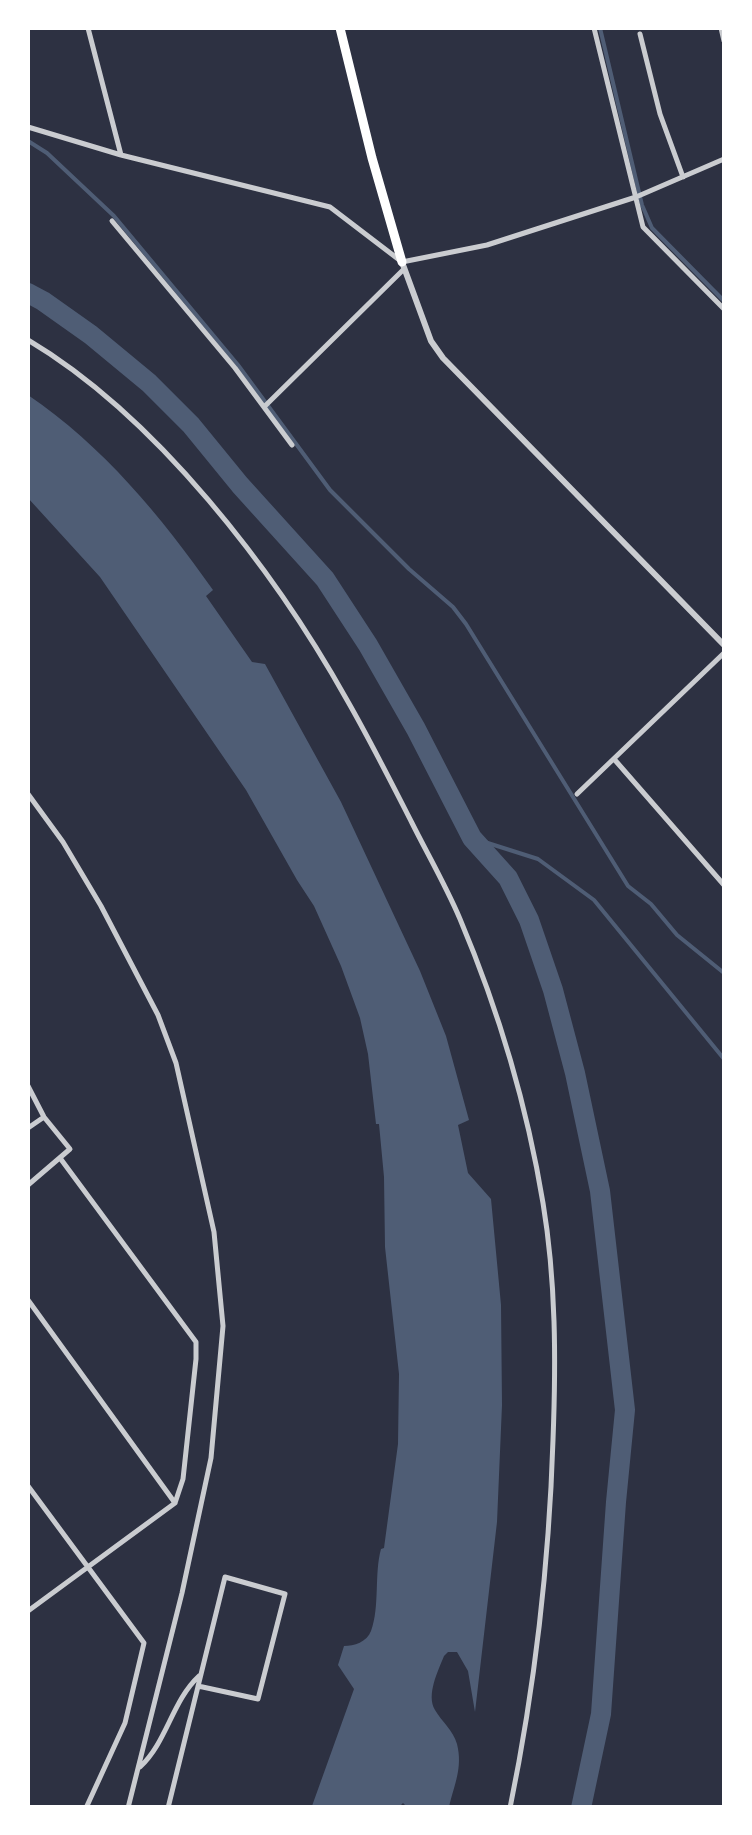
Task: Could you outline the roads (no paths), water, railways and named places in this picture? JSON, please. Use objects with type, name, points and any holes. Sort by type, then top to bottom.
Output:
[{"type":"main road","points":[[340,28],[403,266]]},
{"type":"street","points":[[88,28],[122,155]]},
{"type":"street","points":[[594,28],[644,226],[724,309]]},
{"type":"street","points":[[721,28],[724,41]]},
{"type":"street","points":[[640,34],[660,114],[683,176]]},
{"type":"street","points":[[28,127],[330,207],[403,266],[431,341],[443,358],[724,644]]},
{"type":"street","points":[[266,406],[403,266],[487,245],[636,196],[724,159]]},
{"type":"street","points":[[112,221],[236,368],[292,445]]},
{"type":"street","points":[[28,340],[56,358],[147,435],[227,524],[316,645],[459,917],[506,1046],[543,1203],[556,1368],[546,1566],[526,1732],[510,1808]]},
{"type":"street","points":[[578,794],[724,653]]},
{"type":"street","points":[[614,759],[724,885]]},
{"type":"street","points":[[28,794],[101,906],[158,1015],[176,1063],[214,1232],[223,1326],[211,1458],[182,1594],[128,1808]]},
{"type":"street","points":[[28,1086],[44,1117],[70,1149],[28,1185]]},
{"type":"street","points":[[28,1128],[44,1117]]},
{"type":"street","points":[[28,1611],[175,1503],[183,1478],[196,1359],[196,1342],[60,1158]]},
{"type":"street","points":[[28,1300],[175,1503]]},
{"type":"street","points":[[28,1486],[144,1644],[125,1723],[86,1808]]},
{"type":"street","points":[[168,1808],[198,1686],[225,1578],[285,1594],[258,1699],[198,1686]]},
{"type":"street","points":[[140,1768],[152,1757],[187,1687],[201,1674]]},
{"type":"water","points":[[28,395],[81,437],[129,484],[213,590],[206,596],[252,662],[265,664],[341,802],[446,1036],[469,1120],[458,1125],[468,1173],[491,1199],[501,1305],[502,1405],[497,1522],[475,1712],[468,1671],[457,1652],[444,1656],[432,1690],[435,1710],[453,1734],[459,1753],[449,1807],[407,1807],[403,1803],[398,1808],[312,1806],[354,1689],[338,1665],[344,1646],[367,1638],[374,1622],[379,1559],[384,1548],[398,1444],[399,1374],[385,1247],[384,1177],[360,1018],[314,906],[246,790],[100,577],[28,498]]},
{"type":"waterway","points":[[600,28],[642,205],[652,228],[724,301]]},
{"type":"waterway","points":[[28,141],[47,153],[114,216],[238,365],[330,490],[453,607],[628,886],[651,904],[677,935],[724,973]]},
{"type":"waterway","points":[[28,293],[91,335],[149,383],[191,425],[325,579],[416,729],[472,838],[508,878],[529,920],[575,1073],[600,1191],[625,1410],[601,1714],[581,1808]]},
{"type":"waterway","points":[[472,838],[538,859],[594,900],[724,1059]]}]
